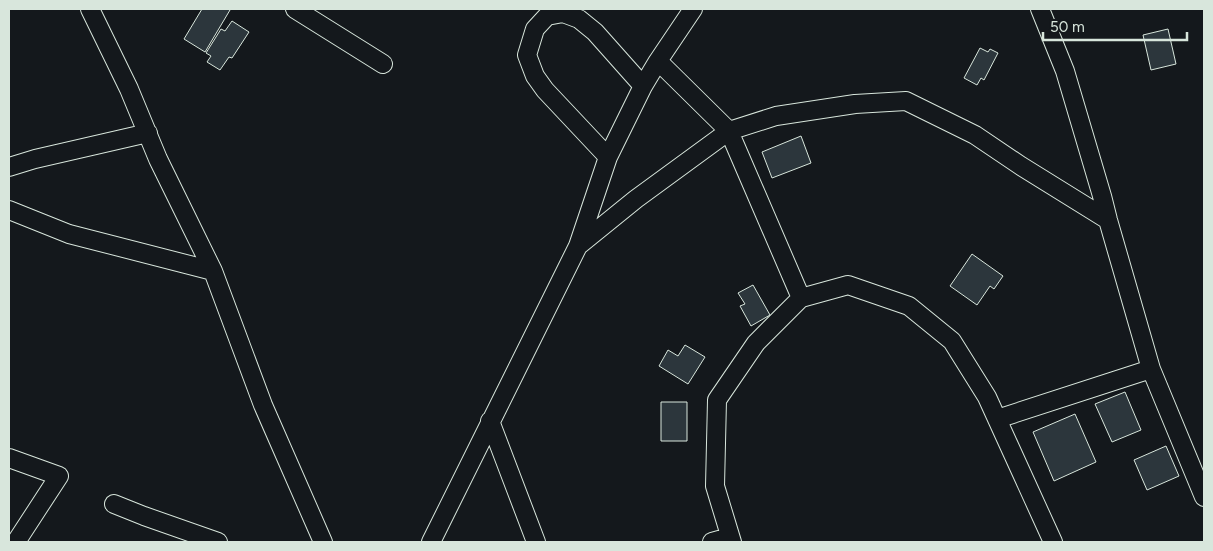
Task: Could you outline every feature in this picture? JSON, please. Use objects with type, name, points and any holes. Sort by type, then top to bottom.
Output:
[{"type":"street","points":[[295,9],[383,64]]},
{"type":"street","points":[[431,542],[578,246],[608,157],[643,86],[693,9]]},
{"type":"street","points":[[1040,9],[1065,71],[1151,369],[1204,497]]},
{"type":"street","points":[[92,10],[129,89],[158,159],[214,272],[263,405],[323,542]]},
{"type":"street","points":[[608,157],[545,90],[535,76],[527,55],[535,29],[547,16],[563,13],[579,19],[595,32],[643,86]]},
{"type":"street","points":[[658,61],[730,131],[801,298]]},
{"type":"street","points":[[578,246],[636,199],[730,131],[776,116],[855,104],[906,101],[975,135],[1108,220]]},
{"type":"street","points":[[9,167],[35,159],[148,133]]},
{"type":"street","points":[[9,210],[69,234],[214,272]]},
{"type":"street","points":[[712,542],[731,539],[714,486],[717,400],[756,343],[801,298],[848,284],[909,306],[952,341],[986,397],[1053,542]]},
{"type":"street","points":[[996,419],[1151,369]]},
{"type":"street","points":[[490,421],[536,542]]},
{"type":"street","points":[[9,458],[59,476],[16,542]]},
{"type":"street","points":[[114,504],[218,542]]},
{"type":"building","points":[[202,9],[230,10],[205,52],[184,39]]},
{"type":"building","points":[[232,21],[249,32],[232,58],[229,57],[220,70],[207,62],[211,56],[206,53],[221,29],[225,31]]},
{"type":"building","points":[[1168,29],[1176,64],[1151,70],[1143,35]]},
{"type":"building","points":[[980,48],[988,52],[990,49],[998,53],[984,80],[981,78],[977,85],[964,78]]},
{"type":"building","points":[[801,136],[811,163],[772,178],[762,152]]},
{"type":"building","points":[[972,254],[1003,276],[994,289],[990,286],[977,305],[950,286]]},
{"type":"building","points":[[753,285],[770,315],[751,326],[740,306],[745,304],[738,293]]},
{"type":"building","points":[[685,345],[705,357],[688,384],[659,366],[668,350],[678,356]]},
{"type":"building","points":[[1125,392],[1141,430],[1112,442],[1095,404]]},
{"type":"building","points":[[661,402],[687,402],[687,441],[661,441]]},
{"type":"building","points":[[1075,414],[1096,462],[1054,481],[1033,432]]},
{"type":"building","points":[[1166,446],[1179,476],[1147,490],[1134,460]]}]
